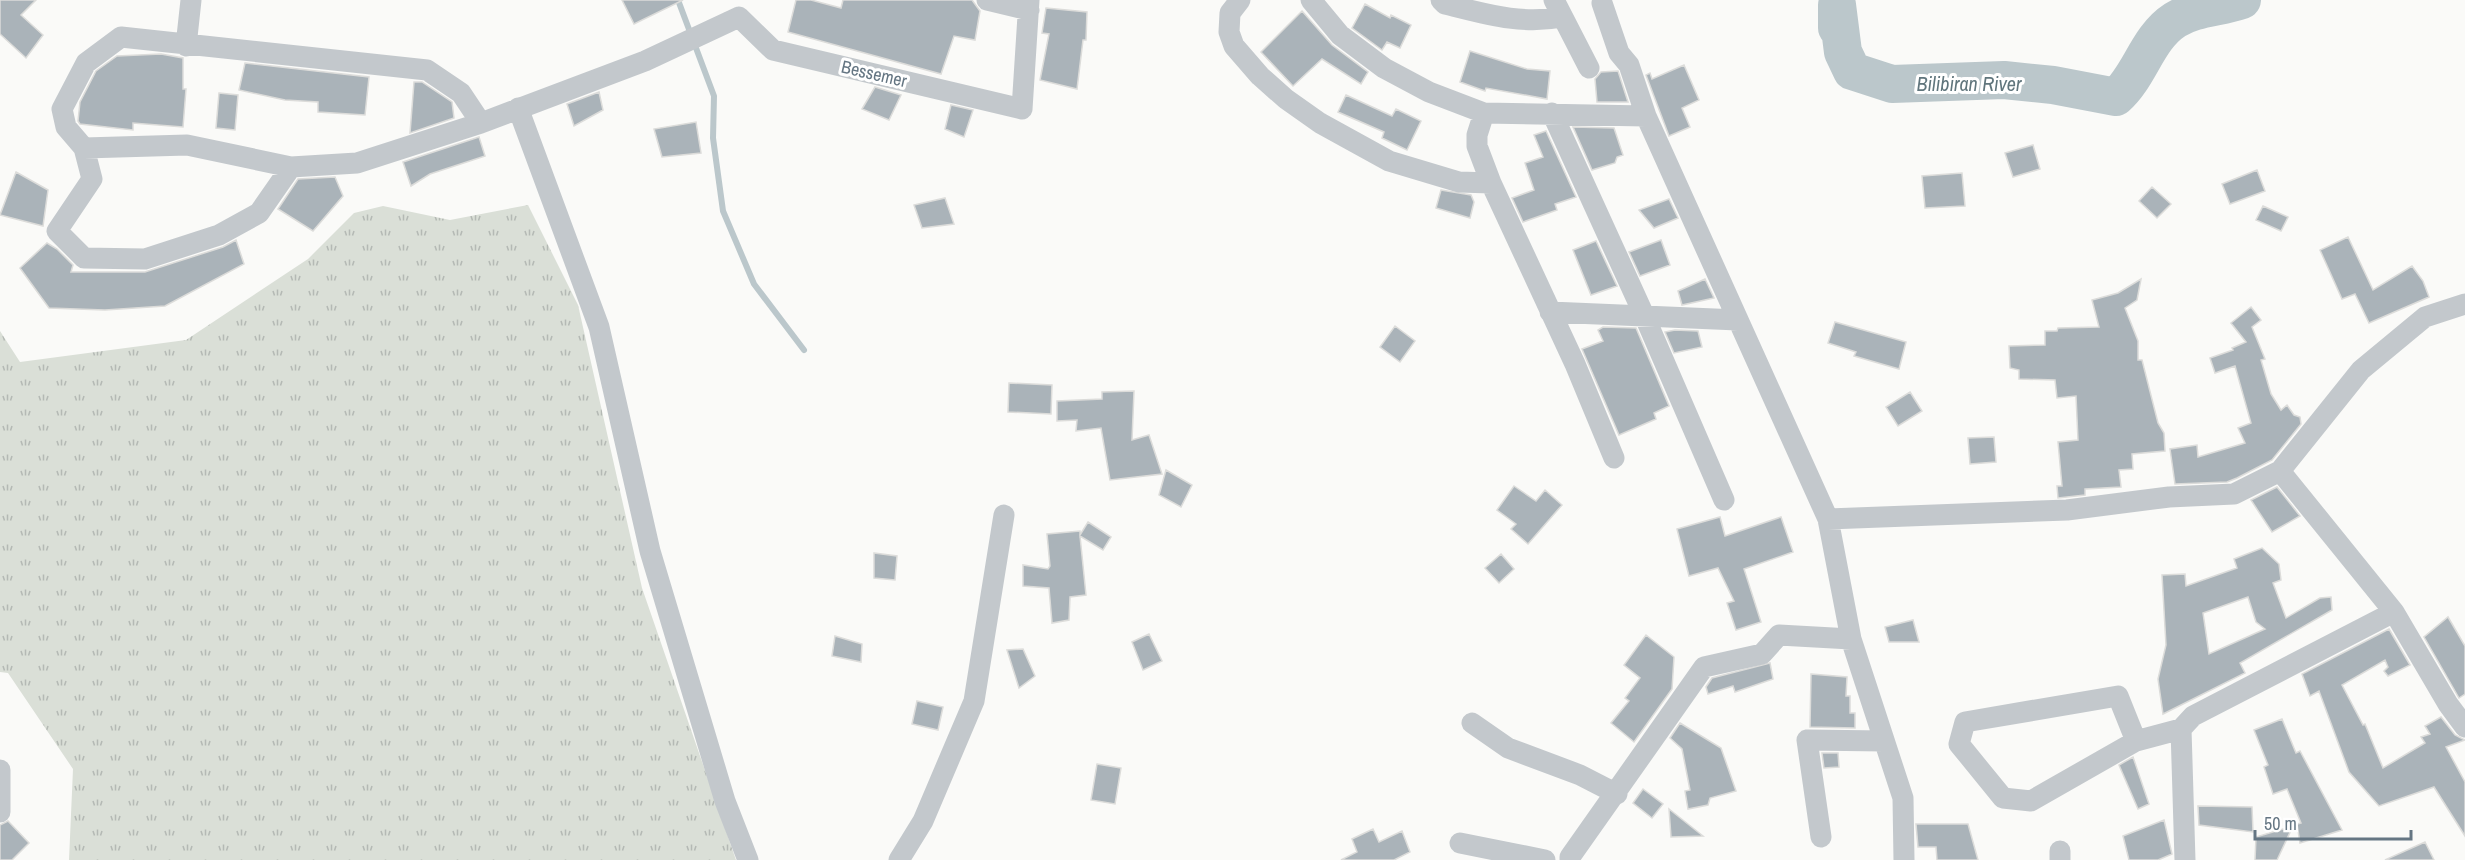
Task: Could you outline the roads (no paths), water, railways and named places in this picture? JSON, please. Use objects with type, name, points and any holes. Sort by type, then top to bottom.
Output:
[{"type":"street","points":[[186,46],[191,0]]},
{"type":"street","points":[[987,0],[1029,5]]},
{"type":"street","points":[[1240,0],[1230,13],[1229,32],[1234,46],[1260,76],[1286,99],[1320,123],[1389,161],[1459,182],[1491,183]]},
{"type":"street","points":[[1311,0],[1340,35],[1384,68],[1429,92],[1484,113],[1646,116]]},
{"type":"street","points":[[1441,0],[1445,4],[1513,21],[1540,22],[1558,9],[1589,68]]},
{"type":"street","points":[[1602,3],[1619,53],[1629,65],[1646,116],[1828,519],[1851,639],[1903,798],[1904,860]]},
{"type":"street","name":"Bessemer","points":[[737,8],[773,50],[1022,109],[1029,5]]},
{"type":"street","points":[[84,148],[187,145],[291,166],[357,163],[481,123],[645,61],[698,37],[737,8]]},
{"type":"street","points":[[291,166],[259,213],[219,235],[145,259],[84,258],[57,231],[92,179],[84,148],[66,128],[62,109],[86,63],[121,37],[186,46],[427,70],[461,93],[481,123]]},
{"type":"street","points":[[518,108],[599,327],[650,550],[725,801],[748,860]]},
{"type":"street","points":[[1484,113],[1477,135],[1478,146],[1491,183],[1614,458]]},
{"type":"street","points":[[1552,113],[1644,315],[1724,500]]},
{"type":"street","points":[[1828,519],[2067,510],[2169,497],[2234,494],[2280,471],[2361,370],[2425,317],[2465,304]]},
{"type":"street","points":[[1550,312],[1738,320]]},
{"type":"street","points":[[2280,471],[2394,612],[2465,727]]},
{"type":"street","points":[[899,860],[923,822],[974,702],[1004,515]]},
{"type":"street","points":[[2136,741],[2118,696],[1965,722],[1959,744],[2003,798],[2031,801],[2136,741],[2181,729],[2193,716],[2394,612]]},
{"type":"street","points":[[1568,859],[1617,794],[1704,667],[1762,654],[1779,635],[1851,639]]},
{"type":"street","points":[[1472,723],[1508,748],[1580,775],[1617,794]]},
{"type":"street","points":[[2181,729],[2185,860]]},
{"type":"street","points":[[1821,837],[1807,740],[1884,741]]},
{"type":"street","points":[[0,770],[0,812]]},
{"type":"street","points":[[1460,843],[1545,860]]},
{"type":"waterway","points":[[678,0],[714,96],[713,138],[723,211],[754,284],[804,350]]},
{"type":"waterway","name":"Bilibiran River","points":[[1837,28],[1837,5],[1843,52],[1852,71],[1892,84],[2004,80],[2053,85],[2116,97],[2131,79],[2157,37],[2175,20],[2199,10],[2242,0]]}]
